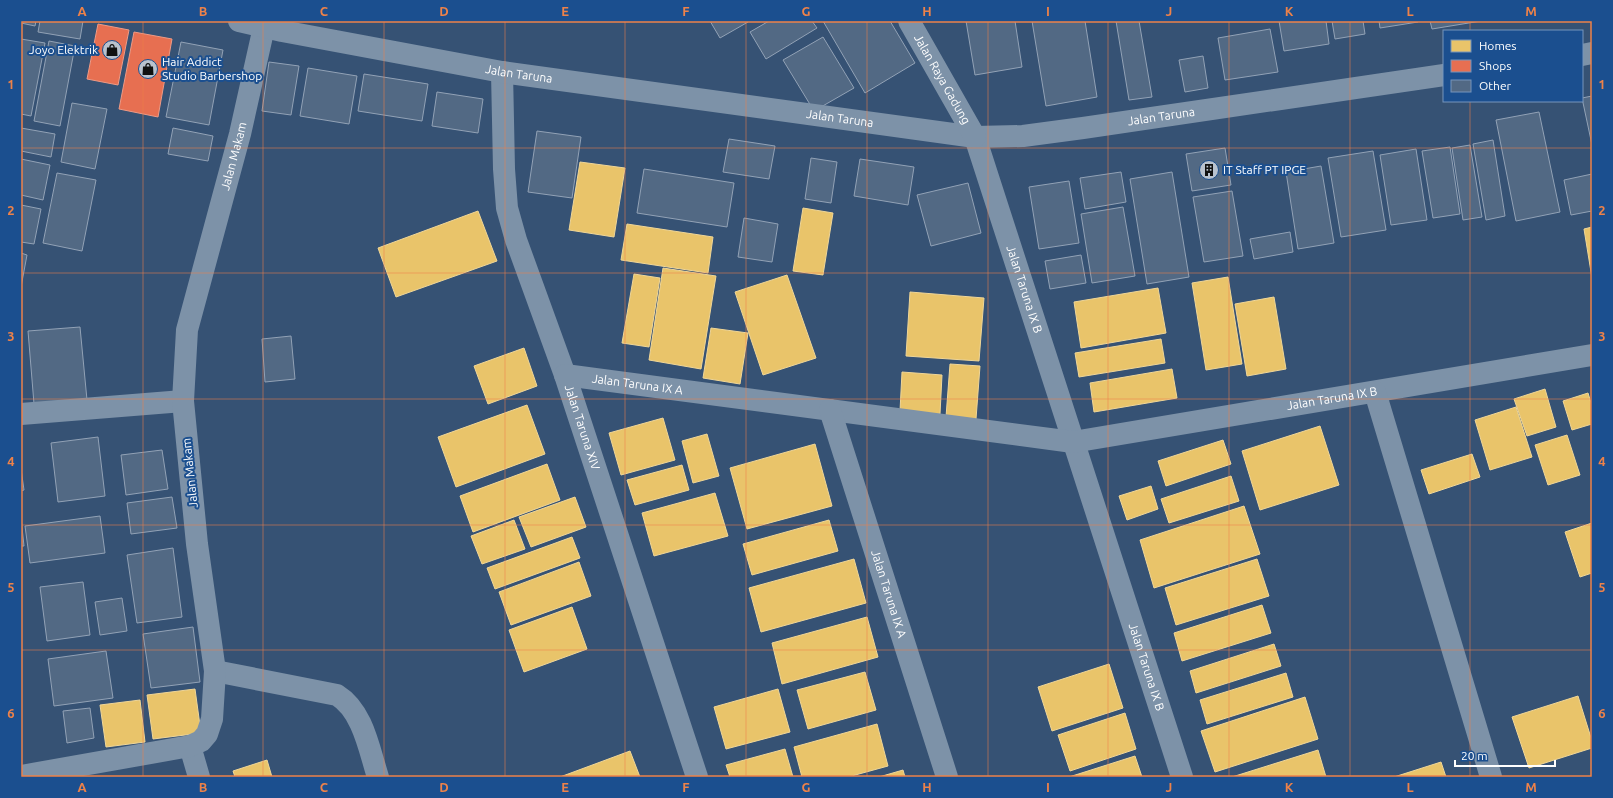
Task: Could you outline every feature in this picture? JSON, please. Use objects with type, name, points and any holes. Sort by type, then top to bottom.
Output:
[{"type":"street","name":"Jalan Taruna","points":[[239,21],[502,72],[975,137],[1023,136],[1443,75]]},
{"type":"street","name":"Jalan Raya Gadung","points":[[909,21],[975,137]]},
{"type":"street","name":"Jalan Makam","points":[[21,776],[50,774],[190,746],[201,741],[207,734],[212,719],[215,671],[197,544],[182,401],[184,354],[187,330],[240,134],[264,27]]},
{"type":"street","name":"Jalan Taruna XIV","points":[[502,72],[504,169],[507,208],[516,240],[565,375],[697,777]]},
{"type":"street","name":"Jalan Taruna IX B","points":[[975,137],[1182,777]]},
{"type":"street","name":"Jalan Taruna IX B","points":[[1073,442],[1592,355]]},
{"type":"street","name":"Jalan Taruna IX A","points":[[565,375],[1073,442]]},
{"type":"street","points":[[1374,392],[1490,777]]},
{"type":"street","points":[[21,414],[182,401]]},
{"type":"street","name":"Jalan Taruna IX A","points":[[830,410],[946,777]]},
{"type":"street","points":[[215,671],[337,694],[348,701],[359,720],[378,777]]},
{"type":"street","points":[[190,746],[199,777]]},
{"type":"building: Homes","points":[[580,162],[625,168],[614,237],[569,230]]},
{"type":"building: Homes","points":[[803,208],[833,213],[823,275],[793,271]]},
{"type":"building: Homes","points":[[478,211],[497,261],[396,297],[378,248]]},
{"type":"building: Homes","points":[[627,224],[713,237],[708,273],[621,260]]},
{"type":"building: Homes","points":[[1592,227],[1592,278],[1584,229]]},
{"type":"building: Homes","points":[[663,268],[716,276],[701,369],[649,360]]},
{"type":"building: Homes","points":[[634,274],[660,278],[649,347],[622,343]]},
{"type":"building: Homes","points":[[787,275],[816,358],[763,375],[735,292]]},
{"type":"building: Homes","points":[[1228,277],[1242,364],[1206,370],[1192,283]]},
{"type":"building: Homes","points":[[1158,288],[1166,333],[1081,348],[1074,302]]},
{"type":"building: Homes","points":[[910,292],[984,298],[979,361],[906,356]]},
{"type":"building: Homes","points":[[1274,297],[1286,369],[1247,376],[1235,304]]},
{"type":"building: Homes","points":[[711,328],[748,333],[740,384],[703,378]]},
{"type":"building: Homes","points":[[1161,339],[1165,363],[1079,377],[1075,353]]},
{"type":"building: Homes","points":[[524,348],[537,386],[488,404],[474,366]]},
{"type":"building: Homes","points":[[950,364],[980,366],[976,419],[946,417]]},
{"type":"building: Homes","points":[[1172,369],[1177,398],[1094,412],[1090,383]]},
{"type":"building: Homes","points":[[902,372],[942,375],[940,414],[900,411]]},
{"type":"building: Homes","points":[[1545,389],[1556,427],[1527,436],[1514,399]]},
{"type":"building: Homes","points":[[1588,393],[1592,406],[1592,424],[1572,430],[1563,401]]},
{"type":"building: Homes","points":[[527,405],[545,454],[456,487],[438,437]]},
{"type":"building: Homes","points":[[1516,407],[1532,457],[1490,470],[1475,420]]},
{"type":"building: Homes","points":[[663,418],[675,460],[621,475],[609,433]]},
{"type":"building: Homes","points":[[1320,426],[1339,485],[1260,510],[1242,451]]},
{"type":"building: Homes","points":[[707,434],[719,476],[693,483],[682,441]]},
{"type":"building: Homes","points":[[1567,435],[1580,475],[1548,485],[1535,445]]},
{"type":"building: Homes","points":[[1223,440],[1231,464],[1166,486],[1158,461]]},
{"type":"building: Homes","points":[[815,444],[832,506],[747,529],[730,468]]},
{"type":"building: Homes","points":[[1472,454],[1480,477],[1429,494],[1421,470]]},
{"type":"building: Homes","points":[[547,464],[560,500],[473,532],[460,496]]},
{"type":"building: Homes","points":[[682,465],[689,490],[635,505],[627,480]]},
{"type":"building: Homes","points":[[1231,476],[1239,501],[1169,523],[1161,499]]},
{"type":"building: Homes","points":[[1151,486],[1158,509],[1127,520],[1119,496]]},
{"type":"building: Homes","points":[[715,493],[728,536],[654,556],[642,513]]},
{"type":"building: Homes","points":[[575,497],[586,527],[531,547],[519,517]]},
{"type":"building: Homes","points":[[1244,506],[1260,554],[1154,588],[1140,540]]},
{"type":"building: Homes","points":[[514,520],[525,549],[482,564],[471,536]]},
{"type":"building: Homes","points":[[829,520],[838,551],[752,575],[743,544]]},
{"type":"building: Homes","points":[[1592,523],[1592,573],[1580,577],[1565,532]]},
{"type":"building: Homes","points":[[572,537],[580,558],[495,589],[487,568]]},
{"type":"building: Homes","points":[[854,559],[866,603],[761,632],[749,588]]},
{"type":"building: Homes","points":[[1257,559],[1269,596],[1176,625],[1165,588]]},
{"type":"building: Homes","points":[[579,562],[591,596],[511,625],[499,592]]},
{"type":"building: Homes","points":[[1262,605],[1271,633],[1182,661],[1174,633]]},
{"type":"building: Homes","points":[[572,607],[587,649],[524,672],[509,630]]},
{"type":"building: Homes","points":[[867,617],[878,657],[782,684],[772,643]]},
{"type":"building: Homes","points":[[1274,644],[1281,666],[1196,693],[1190,671]]},
{"type":"building: Homes","points":[[1109,664],[1123,708],[1052,731],[1038,687]]},
{"type":"building: Homes","points":[[865,672],[876,710],[808,729],[797,690]]},
{"type":"building: Homes","points":[[1286,673],[1293,697],[1207,724],[1200,700]]},
{"type":"building: Homes","points":[[195,689],[201,733],[153,739],[147,695]]},
{"type":"building: Homes","points":[[778,689],[790,732],[726,749],[714,707]]},
{"type":"building: Homes","points":[[1578,696],[1592,741],[1592,748],[1529,768],[1512,717]]},
{"type":"building: Homes","points":[[1305,697],[1318,739],[1215,772],[1201,731]]},
{"type":"building: Homes","points":[[140,700],[145,742],[106,747],[100,705]]},
{"type":"building: Homes","points":[[1125,713],[1136,749],[1070,771],[1058,735]]},
{"type":"building: Homes","points":[[877,724],[888,766],[848,777],[802,777],[794,747]]},
{"type":"building: Homes","points":[[785,749],[793,777],[730,777],[726,765]]},
{"type":"building: Homes","points":[[1318,750],[1326,777],[1232,777]]},
{"type":"building: Homes","points":[[630,751],[640,777],[560,777]]},
{"type":"building: Homes","points":[[1135,756],[1142,777],[1069,777]]},
{"type":"building: Homes","points":[[267,760],[272,777],[235,777],[233,771]]},
{"type":"building: Homes","points":[[1441,762],[1446,777],[1394,777]]},
{"type":"building: Homes","points":[[903,770],[905,777],[879,777]]},
{"type":"building: Shops","points":[[98,24],[129,30],[118,85],[87,79]]},
{"type":"building: Shops","points":[[134,32],[172,39],[158,117],[119,109]]},
{"type":"building: Other","points":[[21,21],[36,21],[35,26],[21,23]]},
{"type":"building: Other","points":[[40,21],[83,21],[80,39],[38,32]]},
{"type":"building: Other","points":[[710,21],[747,21],[748,22],[720,38]]},
{"type":"building: Other","points":[[769,21],[812,21],[817,28],[766,59],[750,32]]},
{"type":"building: Other","points":[[823,21],[890,21],[915,63],[865,93]]},
{"type":"building: Other","points":[[966,21],[1015,21],[1022,67],[975,75]]},
{"type":"building: Other","points":[[1032,21],[1085,21],[1097,97],[1046,106]]},
{"type":"building: Other","points":[[1116,21],[1139,21],[1152,97],[1129,100]]},
{"type":"building: Other","points":[[1279,21],[1326,21],[1329,44],[1284,51]]},
{"type":"building: Other","points":[[1332,21],[1363,21],[1365,34],[1335,39]]},
{"type":"building: Other","points":[[1379,21],[1418,21],[1418,22],[1380,28]]},
{"type":"building: Other","points":[[1430,21],[1481,21],[1432,29]]},
{"type":"building: Other","points":[[1270,29],[1278,72],[1225,80],[1218,38]]},
{"type":"building: Other","points":[[823,37],[854,88],[814,111],[783,60]]},
{"type":"building: Other","points":[[21,39],[45,43],[31,116],[21,114]]},
{"type":"building: Other","points":[[49,41],[75,46],[60,126],[34,121]]},
{"type":"building: Other","points":[[181,42],[223,50],[209,125],[166,117]]},
{"type":"building: Other","points":[[1203,56],[1208,88],[1185,92],[1179,60]]},
{"type":"building: Other","points":[[269,62],[299,66],[291,115],[262,111]]},
{"type":"building: Other","points":[[308,68],[357,76],[349,124],[300,116]]},
{"type":"building: Other","points":[[364,74],[428,84],[422,121],[358,111]]},
{"type":"building: Other","points":[[437,92],[483,99],[478,133],[432,126]]},
{"type":"building: Other","points":[[1592,96],[1592,145],[1583,102],[1583,98]]},
{"type":"building: Other","points":[[72,103],[107,109],[95,169],[61,162]]},
{"type":"building: Other","points":[[1539,112],[1560,212],[1516,221],[1496,120]]},
{"type":"building: Other","points":[[21,128],[55,134],[51,157],[21,151]]},
{"type":"building: Other","points":[[173,128],[213,136],[208,161],[168,154]]},
{"type":"building: Other","points":[[537,131],[581,137],[572,198],[528,192]]},
{"type":"building: Other","points":[[729,139],[775,146],[769,179],[723,172]]},
{"type":"building: Other","points":[[1493,140],[1505,216],[1486,220],[1473,144]]},
{"type":"building: Other","points":[[1470,145],[1482,217],[1463,220],[1452,148]]},
{"type":"building: Other","points":[[1450,147],[1460,214],[1433,218],[1422,151]]},
{"type":"building: Other","name":"IT Staff PT IPGE","points":[[1225,148],[1231,185],[1192,191],[1186,154]]},
{"type":"building: Other","points":[[1416,149],[1427,220],[1391,225],[1380,155]]},
{"type":"building: Other","points":[[1373,151],[1386,230],[1341,237],[1328,158]]},
{"type":"building: Other","points":[[811,158],[837,162],[831,203],[805,199]]},
{"type":"building: Other","points":[[21,159],[50,165],[43,200],[21,195]]},
{"type":"building: Other","points":[[860,159],[914,167],[908,205],[854,196]]},
{"type":"building: Other","points":[[1321,166],[1334,243],[1298,249],[1286,172]]},
{"type":"building: Other","points":[[644,169],[734,183],[727,227],[637,213]]},
{"type":"building: Other","points":[[1121,172],[1126,202],[1085,209],[1080,178]]},
{"type":"building: Other","points":[[1172,172],[1189,277],[1147,284],[1130,179]]},
{"type":"building: Other","points":[[57,173],[96,180],[82,251],[43,243]]},
{"type":"building: Other","points":[[1592,174],[1592,211],[1571,215],[1564,180]]},
{"type":"building: Other","points":[[1069,181],[1079,243],[1039,249],[1029,187]]},
{"type":"building: Other","points":[[968,183],[981,233],[931,246],[917,195]]},
{"type":"building: Other","points":[[1232,191],[1243,256],[1204,262],[1193,197]]},
{"type":"building: Other","points":[[21,205],[41,209],[34,244],[21,242]]},
{"type":"building: Other","points":[[1123,207],[1135,276],[1092,283],[1081,214]]},
{"type":"building: Other","points":[[744,218],[778,224],[772,262],[738,257]]},
{"type":"building: Other","points":[[1290,232],[1293,252],[1254,259],[1250,239]]},
{"type":"building: Other","points":[[21,253],[27,255],[21,287]]},
{"type":"building: Other","points":[[1081,255],[1086,283],[1050,289],[1045,261]]},
{"type":"building: Other","points":[[80,327],[87,400],[34,404],[28,331]]},
{"type":"building: Other","points":[[291,336],[295,379],[265,382],[262,339]]},
{"type":"building: Other","points":[[98,437],[105,496],[58,502],[51,443]]},
{"type":"building: Other","points":[[162,450],[168,489],[126,495],[121,455]]},
{"type":"building: Other","points":[[21,469],[24,490],[21,491]]},
{"type":"building: Other","points":[[172,497],[177,528],[131,534],[127,503]]},
{"type":"building: Other","points":[[100,516],[105,553],[30,563],[25,526]]},
{"type":"building: Other","points":[[21,518],[24,546],[21,546]]},
{"type":"building: Other","points":[[173,548],[182,617],[137,623],[127,555]]},
{"type":"building: Other","points":[[83,582],[90,635],[47,641],[40,587]]},
{"type":"building: Other","points":[[122,598],[127,631],[100,635],[95,602]]},
{"type":"building: Other","points":[[193,627],[200,682],[151,688],[143,634]]},
{"type":"building: Other","points":[[106,651],[113,698],[54,706],[48,659]]},
{"type":"building: Other","points":[[90,708],[94,738],[67,743],[63,711]]},
{"type":"place","name":"Joyo Elektrik","points":[[112,50]]},
{"type":"place","name":"Hair Addict Studio Barbershop","points":[[148,69]]},
{"type":"place","name":"IT Staff PT IPGE","points":[[1209,170]]}]
